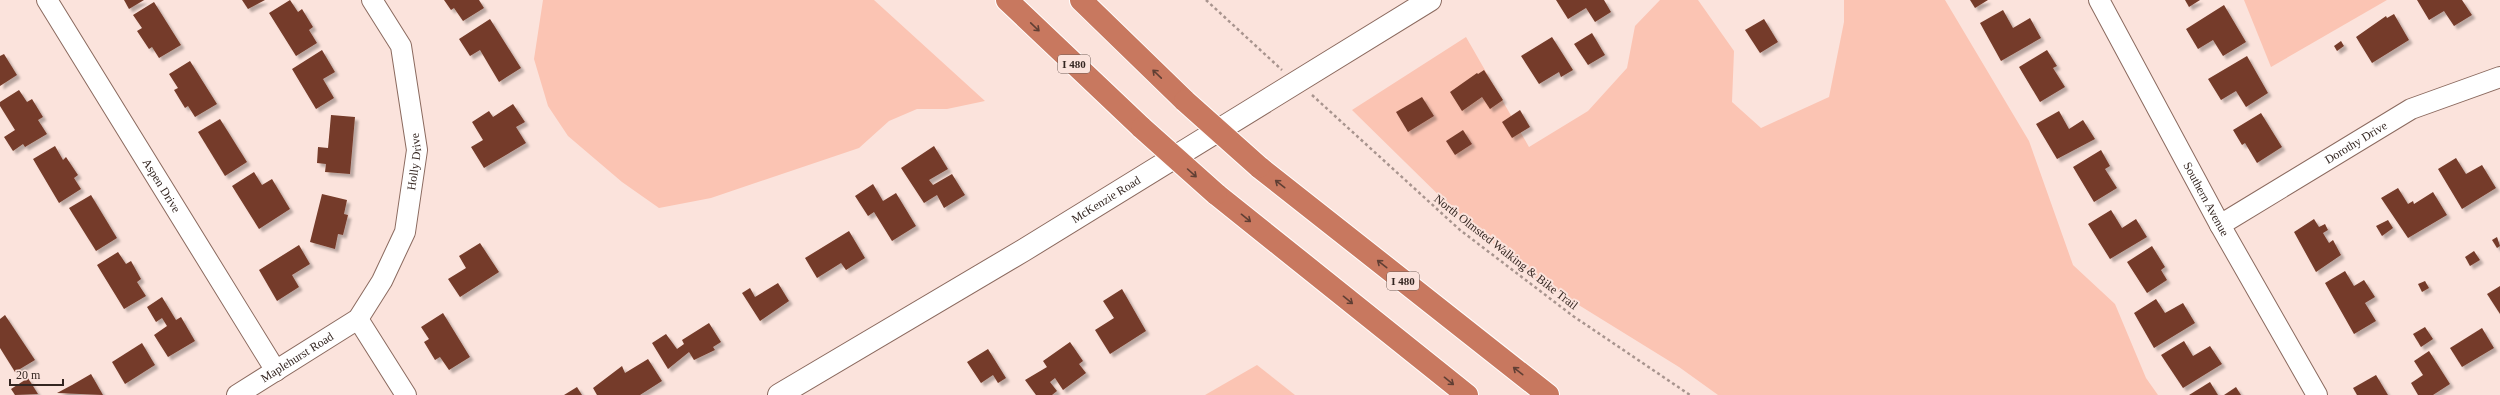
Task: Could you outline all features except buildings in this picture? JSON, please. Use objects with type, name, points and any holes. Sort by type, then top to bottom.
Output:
[{"type":"highway","name":"I 480","points":[[1007,0],[1142,128],[1216,194],[1467,395]]},
{"type":"highway","name":"I 480","points":[[1081,0],[1185,101],[1259,167],[1548,395]]},
{"type":"street","name":"Aspen Drive","points":[[47,0],[276,371]]},
{"type":"street","name":"Holly Drive","points":[[358,319],[382,281],[405,232],[418,150],[401,46],[372,0]]},
{"type":"street","name":"McKenzie Road","points":[[779,395],[1024,250],[1430,0]]},
{"type":"street","name":"Southern Avenue","points":[[2099,0],[2220,225],[2317,395]]},
{"type":"street","name":"Dorothy Drive","points":[[2220,225],[2411,109],[2500,77]]},
{"type":"street","name":"Maplehurst Road","points":[[237,395],[358,319]]},
{"type":"street","points":[[358,319],[406,395]]},
{"type":"path","points":[[1206,0],[1285,73]]},
{"type":"path","name":"North Olmsted Walking & Bike Trail","points":[[1307,90],[1460,230],[1573,316],[1690,395]]},
{"type":"shaded area","points":[[543,0],[874,0],[985,101],[947,109],[917,109],[889,121],[859,148],[711,198],[659,208],[622,182],[568,136],[548,106],[534,59]]},
{"type":"shaded area","points":[[1660,0],[1698,0],[1734,51],[1732,102],[1761,128],[1829,97],[1844,22],[1844,0],[1945,0],[2029,141],[2073,265],[2115,304],[2146,378],[2158,395],[1718,395],[1679,367],[1535,278],[1458,214],[1352,110],[1466,37],[1529,147],[1588,111],[1627,68],[1635,26]]},
{"type":"shaded area","points":[[2244,0],[2387,0],[2271,67]]},
{"type":"shaded area","points":[[1257,365],[1295,395],[1205,395]]}]
